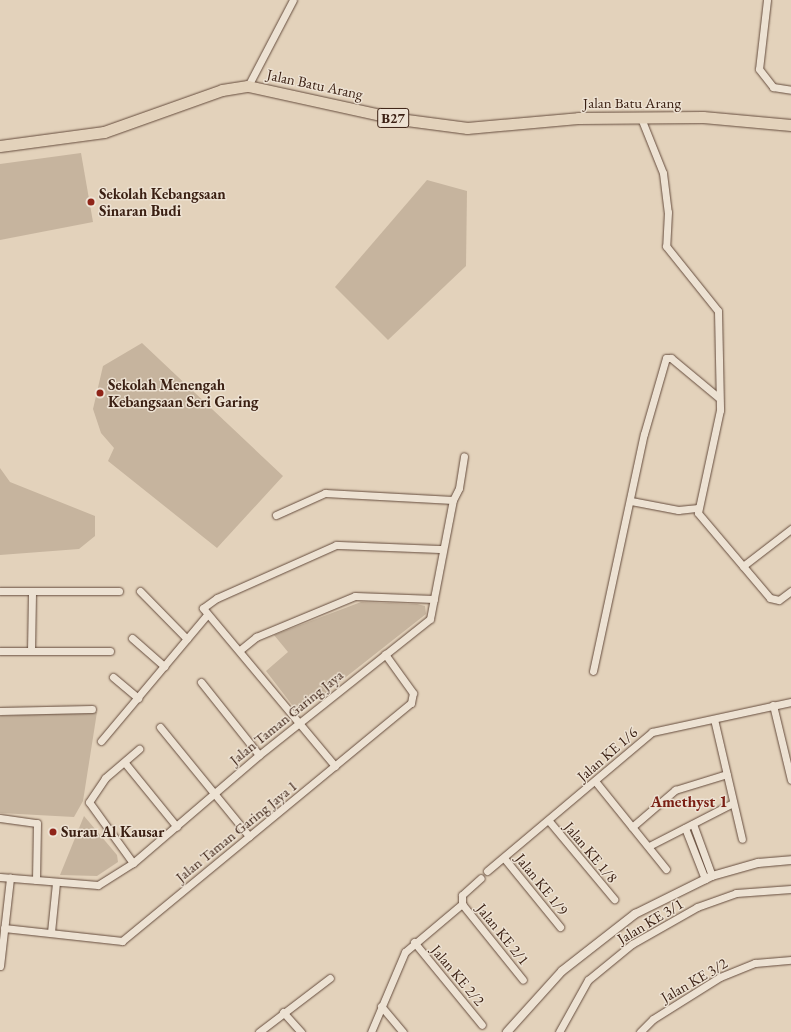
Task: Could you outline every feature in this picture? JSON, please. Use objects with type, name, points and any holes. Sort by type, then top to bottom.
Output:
[{"type":"main road","name":"Jalan Batu Arang","points":[[2,148],[104,132],[222,90],[248,86],[399,119],[467,128],[578,118],[704,117],[791,125]]},
{"type":"street","points":[[248,86],[293,0]]},
{"type":"street","points":[[766,0],[759,69],[773,87],[791,90]]},
{"type":"street","points":[[641,118],[663,173],[668,212],[666,246],[718,311],[718,397],[720,410],[696,508]]},
{"type":"street","points":[[592,671],[631,500],[644,434],[666,358],[671,358],[718,397]]},
{"type":"street","name":"Jalan Taman Garing Jaya","points":[[0,877],[56,883],[98,885],[133,863],[259,755],[430,618],[442,549],[453,500],[459,488],[464,456]]},
{"type":"street","points":[[276,515],[325,493],[453,500]]},
{"type":"street","points":[[631,500],[678,510],[696,508]]},
{"type":"street","points":[[696,508],[770,598],[779,600],[791,591]]},
{"type":"street","points":[[743,566],[791,529]]},
{"type":"street","points":[[335,766],[240,650],[206,616],[203,608],[209,603],[336,545],[442,549]]},
{"type":"street","points":[[0,591],[119,591]]},
{"type":"street","points":[[31,651],[32,591]]},
{"type":"street","points":[[140,591],[187,639]]},
{"type":"street","points":[[240,650],[256,637],[355,596],[434,599]]},
{"type":"street","points":[[101,741],[206,616]]},
{"type":"street","points":[[132,638],[164,666]]},
{"type":"street","points":[[0,651],[110,651]]},
{"type":"street","name":"Jalan Taman Garing Jaya 1","points":[[4,928],[122,941],[415,699],[385,654]]},
{"type":"street","points":[[113,677],[138,698]]},
{"type":"street","points":[[201,682],[259,755]]},
{"type":"street","name":"Jalan KE 1/6","points":[[488,871],[652,732],[791,702]]},
{"type":"street","points":[[773,705],[791,780]]},
{"type":"street","points":[[0,710],[92,708]]},
{"type":"street","points":[[714,719],[742,839]]},
{"type":"street","points":[[160,727],[216,793],[249,836]]},
{"type":"street","points":[[133,863],[90,807],[98,786],[139,749]]},
{"type":"street","points":[[125,763],[177,826]]},
{"type":"street","points":[[632,827],[675,790],[727,774]]},
{"type":"street","points":[[595,781],[649,846],[666,869]]},
{"type":"street","points":[[649,846],[733,803]]},
{"type":"street","points":[[0,818],[37,823],[36,880]]},
{"type":"street","name":"Jalan KE 1/8","points":[[548,821],[614,899]]},
{"type":"street","points":[[693,824],[708,877]]},
{"type":"street","points":[[685,828],[708,877]]},
{"type":"street","name":"Jalan KE 1/9","points":[[504,858],[560,927]]},
{"type":"street","points":[[507,1032],[584,951],[635,914],[708,877],[758,863],[791,860]]},
{"type":"street","points":[[0,966],[10,878]]},
{"type":"street","points":[[371,1032],[405,952],[414,942],[462,904],[462,895],[481,878]]},
{"type":"street","points":[[51,932],[56,883]]},
{"type":"street","name":"Jalan KE 3/1","points":[[559,1032],[588,980],[632,944],[697,907],[736,893],[791,889]]},
{"type":"street","name":"Jalan KE 2/1","points":[[462,904],[523,980]]},
{"type":"street","name":"Jalan KE 2/2","points":[[414,942],[482,1024]]},
{"type":"street","name":"Jalan KE 3/2","points":[[640,1032],[653,1019],[720,977],[755,963],[791,960]]},
{"type":"street","points":[[259,1032],[283,1012],[330,978]]},
{"type":"street","points":[[381,1006],[403,1032]]},
{"type":"street","points":[[283,1012],[301,1032]]},
{"type":"shaded area","points":[[81,153],[93,222],[0,240],[0,164]]},
{"type":"shaded area","points":[[427,180],[467,191],[466,266],[388,340],[335,287]]},
{"type":"shaded area","points":[[142,343],[283,476],[217,548],[108,461],[114,448],[101,433],[93,409],[103,366]]},
{"type":"shaded area","points":[[0,468],[10,482],[95,516],[95,536],[79,549],[0,555]]},
{"type":"shaded area","points":[[361,602],[417,604],[425,606],[426,614],[304,710],[296,710],[266,671],[288,652],[274,635]]},
{"type":"shaded area","points":[[97,712],[83,801],[74,817],[0,813],[0,716]]},
{"type":"shaded area","points":[[84,816],[117,855],[118,862],[97,876],[60,875]]},
{"type":"place","name":"Sekolah Kebangsaan Sinaran Budi","points":[[91,202]]},
{"type":"place","name":"Sekolah Menengah Kebangsaan Seri Garing","points":[[100,393]]},
{"type":"place","name":"Surau Al Kausar","points":[[53,832]]},
{"type":"district","name":"Amethyst 1","points":[[689,802]]}]
